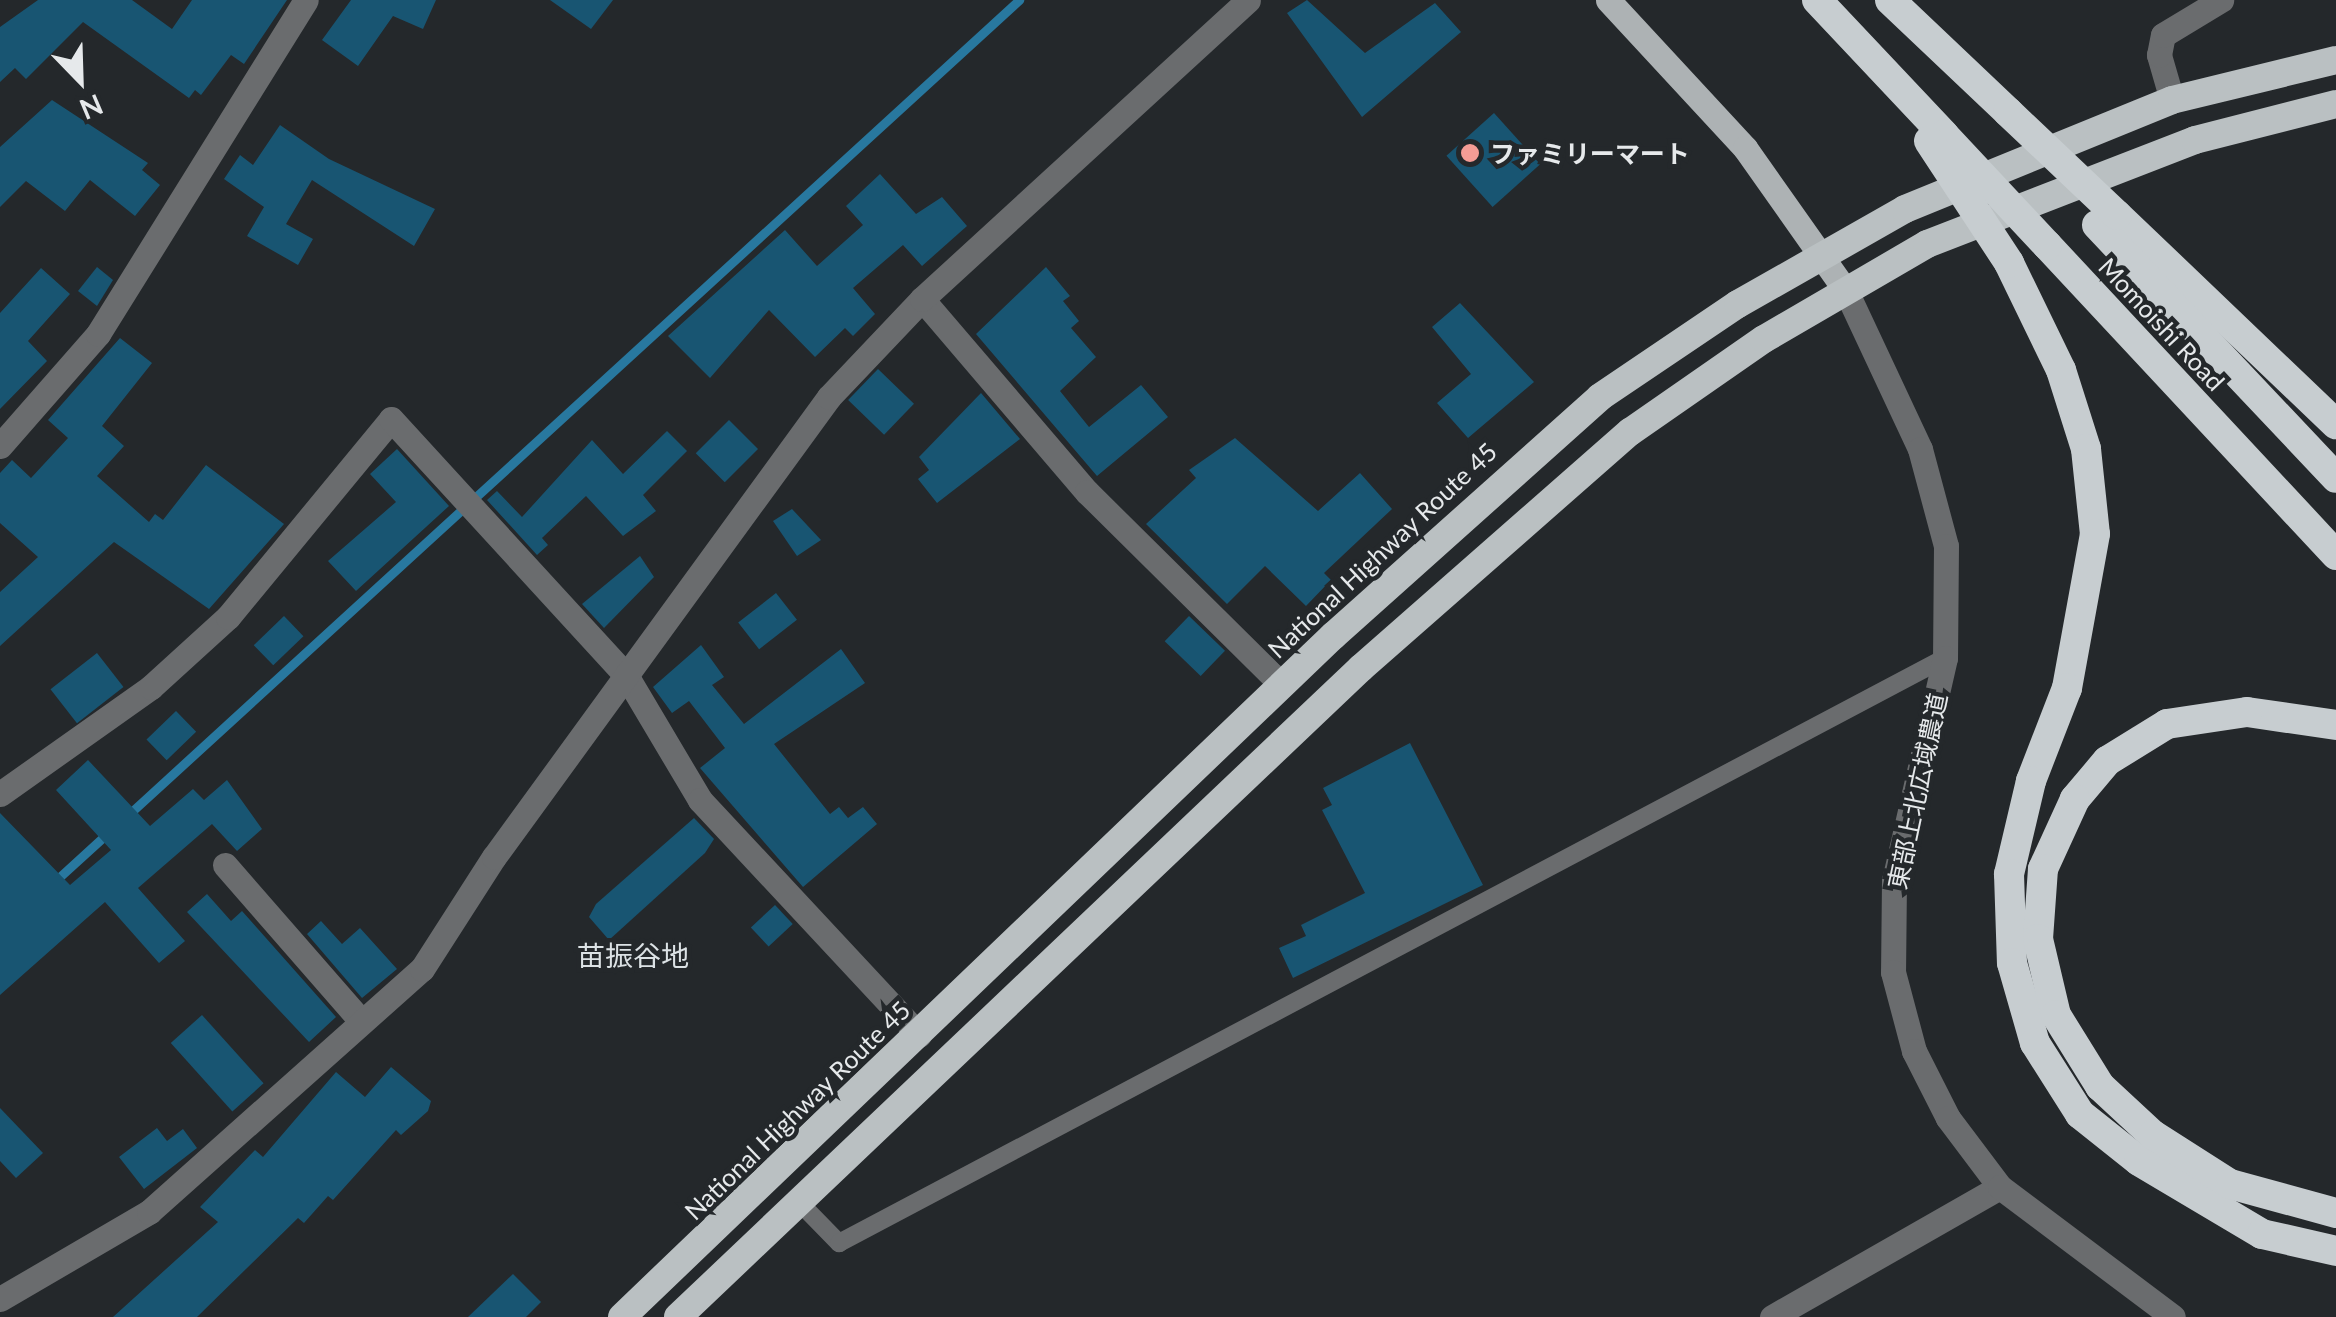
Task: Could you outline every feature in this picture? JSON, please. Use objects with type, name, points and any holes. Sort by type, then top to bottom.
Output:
[{"type":"highway","points":[[1817,0],[1884,72],[1936,138],[2009,263],[2061,370],[2086,449],[2095,534],[2067,688],[2031,781],[2009,874],[2012,963],[2035,1043],[2080,1114],[2139,1161],[2262,1234],[2336,1251]]},
{"type":"highway","points":[[1887,0],[2107,220],[2336,424]]},
{"type":"highway","name":"National Highway Route 45","points":[[622,1317],[1516,464],[1600,396],[1823,253],[1905,209],[2172,100],[2336,60]]},
{"type":"highway","points":[[678,1317],[1546,502],[1630,432],[1846,291],[1927,244],[2105,172],[2336,104]]},
{"type":"highway","name":"Momoishi Road","points":[[1936,138],[2046,245],[2336,555]]},
{"type":"highway","name":"Momoishi Road","points":[[2107,220],[2336,478]]},
{"type":"highway","points":[[2336,726],[2247,712],[2167,724],[2107,761],[2074,799],[2043,870],[2038,939],[2056,1015],[2100,1086],[2140,1122],[2230,1184],[2336,1213]]},
{"type":"main road","points":[[1608,0],[1744,148],[1823,253],[1846,291]]},
{"type":"street","points":[[0,446],[98,334],[306,0]]},
{"type":"street","points":[[0,1299],[149,1212],[443,944],[494,857],[829,396],[922,299],[1248,0]]},
{"type":"street","points":[[2172,100],[2159,55],[2163,36],[2221,0]]},
{"type":"street","name":"東部上北広域農道","points":[[1846,291],[1920,449],[1946,546],[1945,658],[1894,880],[1893,972],[1914,1051],[1948,1118],[2000,1187],[2173,1317]]},
{"type":"street","points":[[922,299],[1087,492],[1282,685]]},
{"type":"street","points":[[0,794],[151,687],[228,617],[391,419],[627,678],[700,800],[919,1035]]},
{"type":"street","points":[[226,864],[361,1020]]},
{"type":"street","points":[[1772,1317],[2000,1187]]},
{"type":"lane","points":[[798,1201],[840,1242],[1945,658]]},
{"type":"building","points":[[38,0],[132,0],[172,29],[192,0],[287,0],[244,64],[231,55],[201,95],[195,90],[189,98],[83,22],[26,79],[15,68],[0,82],[0,27]]},
{"type":"building","points":[[351,0],[436,0],[423,29],[393,16],[358,66],[322,40]]},
{"type":"building","points":[[550,0],[613,0],[591,29]]},
{"type":"building","points":[[1307,0],[1365,53],[1435,3],[1461,32],[1362,117],[1287,13]]},
{"type":"building","points":[[52,100],[148,163],[142,170],[160,185],[135,216],[90,180],[65,211],[26,181],[0,207],[0,147]]},
{"type":"building","points":[[1494,113],[1540,164],[1493,207],[1446,156]]},
{"type":"building","points":[[280,125],[329,159],[435,209],[414,246],[312,180],[286,224],[313,239],[298,265],[247,236],[264,207],[224,179],[240,155],[253,165]]},
{"type":"building","points":[[880,174],[916,214],[942,197],[967,226],[922,266],[903,245],[853,288],[875,314],[853,336],[845,328],[815,357],[769,310],[710,378],[668,336],[785,230],[817,266],[863,225],[846,206]]},
{"type":"building","points":[[97,267],[113,280],[97,306],[78,291]]},
{"type":"building","points":[[1046,267],[1070,296],[1063,301],[1079,321],[1071,328],[1096,357],[1060,391],[1089,427],[1141,385],[1168,417],[1097,476],[976,334]]},
{"type":"building","points":[[41,268],[70,294],[28,341],[47,361],[0,409],[0,313]]},
{"type":"building","points":[[1460,303],[1534,382],[1468,438],[1437,403],[1471,374],[1432,327]]},
{"type":"building","points":[[120,338],[152,363],[102,426],[124,446],[97,476],[149,522],[155,514],[163,520],[206,465],[284,524],[209,609],[114,542],[0,646],[0,592],[38,557],[0,523],[0,473],[12,460],[31,478],[68,438],[48,420]]},
{"type":"building","points":[[878,369],[914,404],[884,435],[848,400]]},
{"type":"building","points":[[981,393],[1020,439],[937,503],[918,479],[929,470],[919,457]]},
{"type":"building","points":[[729,420],[758,449],[725,482],[696,453]]},
{"type":"building","points":[[667,431],[687,451],[643,495],[656,511],[623,536],[586,496],[542,538],[548,545],[537,555],[487,500],[497,491],[522,517],[592,440],[623,474]]},
{"type":"building","points":[[1235,438],[1318,511],[1360,473],[1392,509],[1324,573],[1331,580],[1306,606],[1265,566],[1227,604],[1146,524],[1196,478],[1189,470]]},
{"type":"building","points":[[397,449],[449,506],[356,591],[328,561],[396,502],[370,474]]},
{"type":"building","points":[[792,509],[821,540],[797,556],[773,521]]},
{"type":"building","points":[[640,556],[654,577],[604,628],[582,604]]},
{"type":"building","points":[[776,593],[797,620],[759,649],[738,623]]},
{"type":"building","points":[[284,616],[303,636],[273,665],[254,645]]},
{"type":"building","points":[[1189,616],[1225,651],[1201,676],[1165,641]]},
{"type":"building","points":[[701,645],[724,677],[712,685],[744,724],[841,649],[865,683],[774,744],[830,814],[839,807],[848,818],[863,807],[877,824],[803,887],[700,768],[725,748],[689,701],[672,713],[653,687]]},
{"type":"building","points":[[97,653],[123,687],[77,723],[51,689]]},
{"type":"building","points":[[176,711],[196,732],[167,760],[147,739]]},
{"type":"building","points":[[1410,743],[1483,885],[1293,978],[1279,948],[1306,936],[1301,925],[1365,893],[1322,810],[1332,805],[1323,788]]},
{"type":"building","points":[[88,760],[150,826],[193,789],[204,800],[227,780],[262,829],[237,851],[212,824],[138,888],[185,941],[159,963],[105,902],[0,995],[0,813],[70,885],[111,850],[56,790]]},
{"type":"building","points":[[694,818],[714,839],[705,853],[609,940],[589,917],[596,904]]},
{"type":"building","points":[[207,894],[231,921],[242,911],[336,1017],[309,1042],[187,912]]},
{"type":"building","points":[[775,905],[793,924],[769,947],[751,928]]},
{"type":"building","points":[[321,921],[342,944],[360,928],[397,969],[362,998],[307,934]]},
{"type":"building","points":[[202,1015],[264,1083],[232,1111],[171,1043]]},
{"type":"building","points":[[391,1067],[431,1101],[428,1111],[401,1135],[396,1130],[333,1200],[328,1196],[304,1223],[298,1218],[197,1317],[113,1317],[218,1222],[200,1207],[255,1150],[263,1157],[336,1072],[365,1097]]},
{"type":"building","points":[[0,1108],[43,1153],[16,1178],[0,1161]]},
{"type":"building","points":[[157,1128],[167,1141],[183,1129],[197,1148],[144,1189],[119,1157]]},
{"type":"building","points":[[513,1274],[541,1302],[526,1317],[468,1317]]},
{"type":"waterway","points":[[128,815],[1019,0]]},
{"type":"waterway","points":[[54,882],[109,832]]},
{"type":"place","name":"ファミリーマート","points":[[1470,153]]},
{"type":"district","name":"苗振谷地","points":[[633,955]]}]
